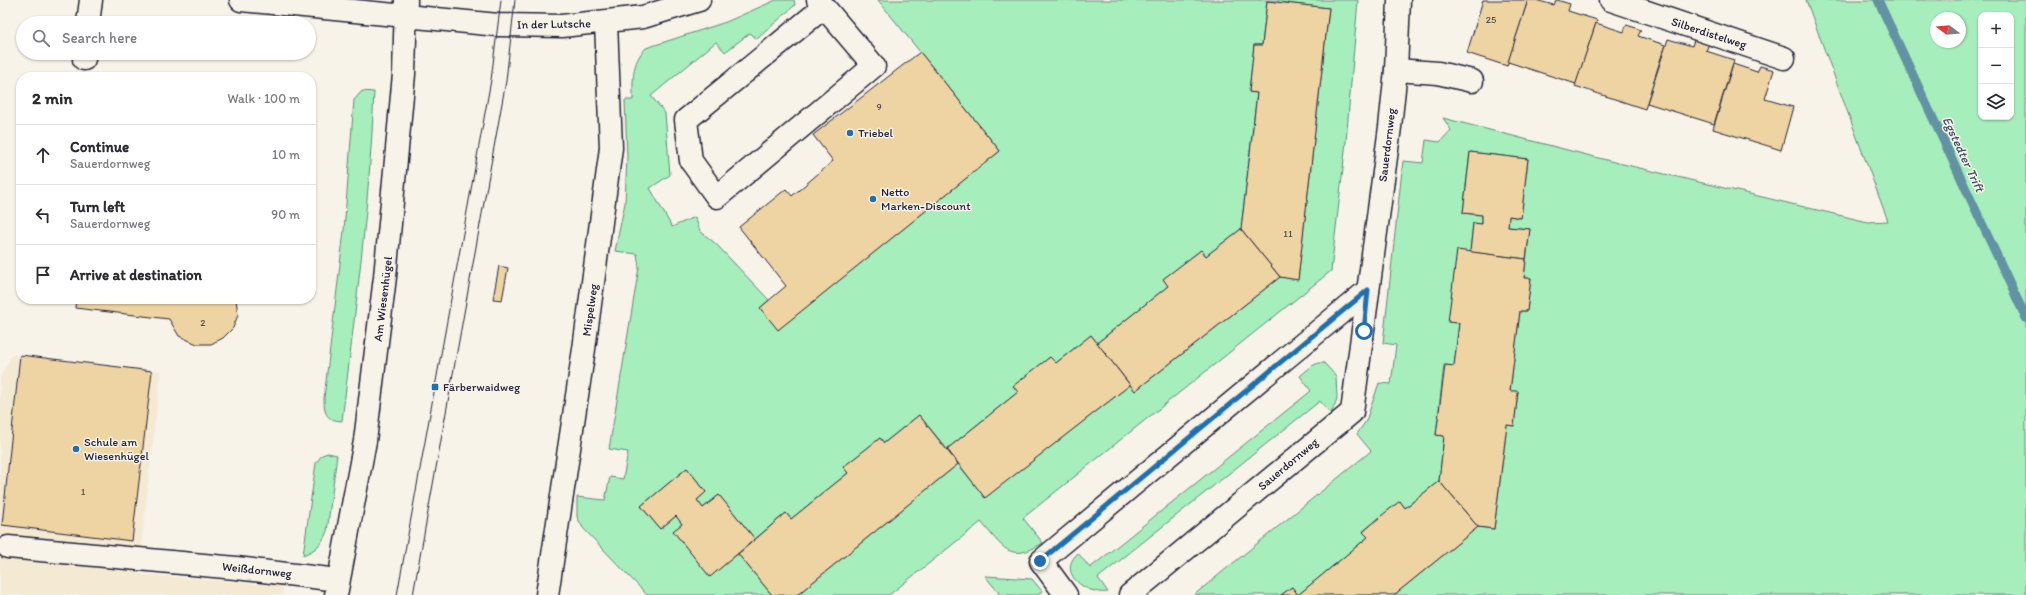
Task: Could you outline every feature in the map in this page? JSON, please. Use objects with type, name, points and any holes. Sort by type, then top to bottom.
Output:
[{"type":"street","points":[[89,16],[91,0]]},
{"type":"street","points":[[241,0],[406,8]]},
{"type":"street","name":"In der Lutsche","points":[[406,8],[498,25],[562,26],[606,23],[643,17],[699,0]]},
{"type":"street","name":"Sauerdornweg","points":[[1130,595],[1352,412],[1396,70],[1399,0]]},
{"type":"street","name":"Silberdistelweg","points":[[1611,0],[1784,58]]},
{"type":"street","points":[[821,4],[874,66],[717,197],[691,161],[686,120],[821,4]]},
{"type":"street","name":"Am Wiesenhügel","points":[[337,588],[365,441],[372,385],[396,175],[404,74],[406,8]]},
{"type":"street","name":"Mispelweg","points":[[547,595],[584,350],[611,148],[606,23]]},
{"type":"street","points":[[1396,70],[1438,73],[1472,81]]},
{"type":"street","points":[[1066,595],[1040,561],[1368,290]]},
{"type":"street","name":"Weißdornweg","points":[[8,547],[175,562],[337,588]]},
{"type":"shaded area","name":"Schule am Wiesenhügel","points":[[12,355],[161,371],[138,574],[284,586],[282,595],[0,595],[0,377]]},
{"type":"green space","points":[[776,0],[794,0],[795,5],[757,39],[750,33],[725,52],[716,42],[651,96],[665,113],[670,175],[650,188],[672,227],[695,217],[700,231],[716,244],[769,300],[760,308],[778,329],[1000,151],[878,0],[1358,0],[1346,142],[1331,271],[1023,518],[1043,543],[1022,552],[1008,550],[995,539],[981,522],[889,595],[797,595],[958,464],[985,497],[1130,385],[1135,391],[1280,277],[1298,279],[1329,8],[1267,1],[1262,45],[1254,45],[1249,92],[1257,93],[1241,229],[1206,256],[1201,250],[1164,279],[1168,286],[1097,343],[1091,335],[1056,363],[1050,357],[1014,386],[1018,392],[947,449],[919,415],[884,443],[880,438],[844,467],[848,473],[791,519],[786,513],[755,539],[719,495],[703,508],[697,500],[706,492],[687,468],[641,506],[660,529],[676,516],[682,524],[710,576],[738,554],[772,595],[647,595],[583,528],[577,517],[577,497],[605,500],[610,477],[623,479],[628,452],[609,449],[639,267],[637,254],[615,251],[625,203],[627,157],[625,100],[633,100],[633,79],[635,66],[641,53],[646,48],[726,22]]},
{"type":"green space","points":[[1806,0],[2026,0],[2026,595],[1394,595],[1478,527],[1494,529],[1507,425],[1514,426],[1518,392],[1510,391],[1520,311],[1527,311],[1531,278],[1524,278],[1530,229],[1508,227],[1509,216],[1521,218],[1528,159],[1470,152],[1463,213],[1482,215],[1482,224],[1473,223],[1470,252],[1448,322],[1459,323],[1454,366],[1444,365],[1436,435],[1444,436],[1439,481],[1405,508],[1400,502],[1363,531],[1368,537],[1298,595],[1292,587],[1281,595],[1194,595],[1371,451],[1357,434],[1366,421],[1379,383],[1391,384],[1396,345],[1383,343],[1403,161],[1423,163],[1426,140],[1440,142],[1451,130],[1443,118],[1614,162],[1868,222],[1888,221]]},
{"type":"green space","points":[[362,91],[374,92],[372,133],[361,257],[342,421],[329,418],[325,412],[324,398],[344,231],[354,100]]},
{"type":"green space","points":[[1318,363],[1324,363],[1336,376],[1337,399],[1331,414],[1320,401],[1098,578],[1108,592],[1091,590],[1076,581],[1070,568],[1072,561],[1078,553],[1090,568],[1311,391],[1300,376]]},
{"type":"green space","points":[[328,453],[337,455],[327,531],[323,540],[318,546],[312,551],[303,555],[316,463],[322,455]]},
{"type":"green space","points":[[985,576],[1032,579],[1042,591],[1038,595],[998,595],[999,593]]},
{"type":"building","points":[[1483,0],[1528,0],[1507,66],[1467,53]]},
{"type":"building","points":[[1528,0],[1535,0],[1554,5],[1557,0],[1570,4],[1568,11],[1597,20],[1576,84],[1508,62]]},
{"type":"building","points":[[1267,1],[1329,8],[1298,280],[1280,277],[1241,229],[1257,93],[1249,92],[1254,45],[1262,45]]},
{"type":"building","points":[[1596,23],[1624,32],[1626,25],[1633,27],[1641,30],[1638,36],[1665,45],[1645,109],[1575,86]]},
{"type":"building","points":[[1668,39],[1692,46],[1694,40],[1709,44],[1706,51],[1734,60],[1714,124],[1647,103]]},
{"type":"building","points":[[920,52],[1000,151],[778,330],[760,308],[786,286],[739,227],[786,189],[792,196],[833,161],[813,135]]},
{"type":"building","points":[[1733,64],[1757,72],[1760,66],[1774,70],[1765,99],[1793,107],[1781,150],[1713,129]]},
{"type":"building","points":[[1470,152],[1528,159],[1521,218],[1509,216],[1508,227],[1530,229],[1526,259],[1470,252],[1473,223],[1482,224],[1482,215],[1463,213]]},
{"type":"building","points":[[1241,229],[1280,277],[1135,391],[1097,343],[1168,286],[1163,279],[1201,250],[1206,256]]},
{"type":"building","points":[[1457,250],[1526,259],[1524,278],[1531,278],[1527,311],[1520,311],[1510,391],[1518,391],[1514,426],[1507,425],[1494,529],[1478,527],[1439,481],[1444,436],[1436,435],[1445,365],[1454,366],[1459,323],[1448,322]]},
{"type":"building","points":[[499,266],[508,268],[502,300],[493,299]]},
{"type":"building","points":[[75,304],[237,304],[238,315],[233,328],[223,338],[211,344],[197,344],[179,336],[169,319],[75,308]]},
{"type":"building","points":[[1091,335],[1130,385],[985,498],[947,449],[1018,392],[1013,386],[1050,357],[1056,363]]},
{"type":"building","name":"Schule am Wiesenhügel","points":[[20,355],[152,371],[132,541],[2,525]]},
{"type":"building","points":[[919,415],[958,464],[797,595],[772,595],[738,554],[786,513],[791,519],[848,473],[843,467],[880,438],[884,443]]},
{"type":"building","points":[[687,468],[706,492],[697,500],[703,508],[719,495],[755,539],[710,577],[673,531],[682,524],[676,516],[660,529],[641,506]]},
{"type":"building","points":[[1439,481],[1478,527],[1394,595],[1298,595],[1368,537],[1363,532],[1381,516],[1400,501],[1405,508]]},
{"type":"building","points":[[1292,587],[1298,595],[1281,595]]},
{"type":"waterway","name":"Egstedter Trift","points":[[1878,0],[2026,318]]},
{"type":"tram line","points":[[397,595],[491,80],[501,0]]},
{"type":"tram line","points":[[413,595],[506,81],[515,0]]},
{"type":"place","name":"Triebel","points":[[850,133]]},
{"type":"place","name":"Netto Marken-Discount","points":[[873,199]]},
{"type":"place","name":"Färberwaidweg","points":[[435,387]]},
{"type":"place","name":"Schule am Wiesenhügel","points":[[76,449]]},
{"type":"route","points":[[1040,561],[1368,290],[1364,331]]}]
